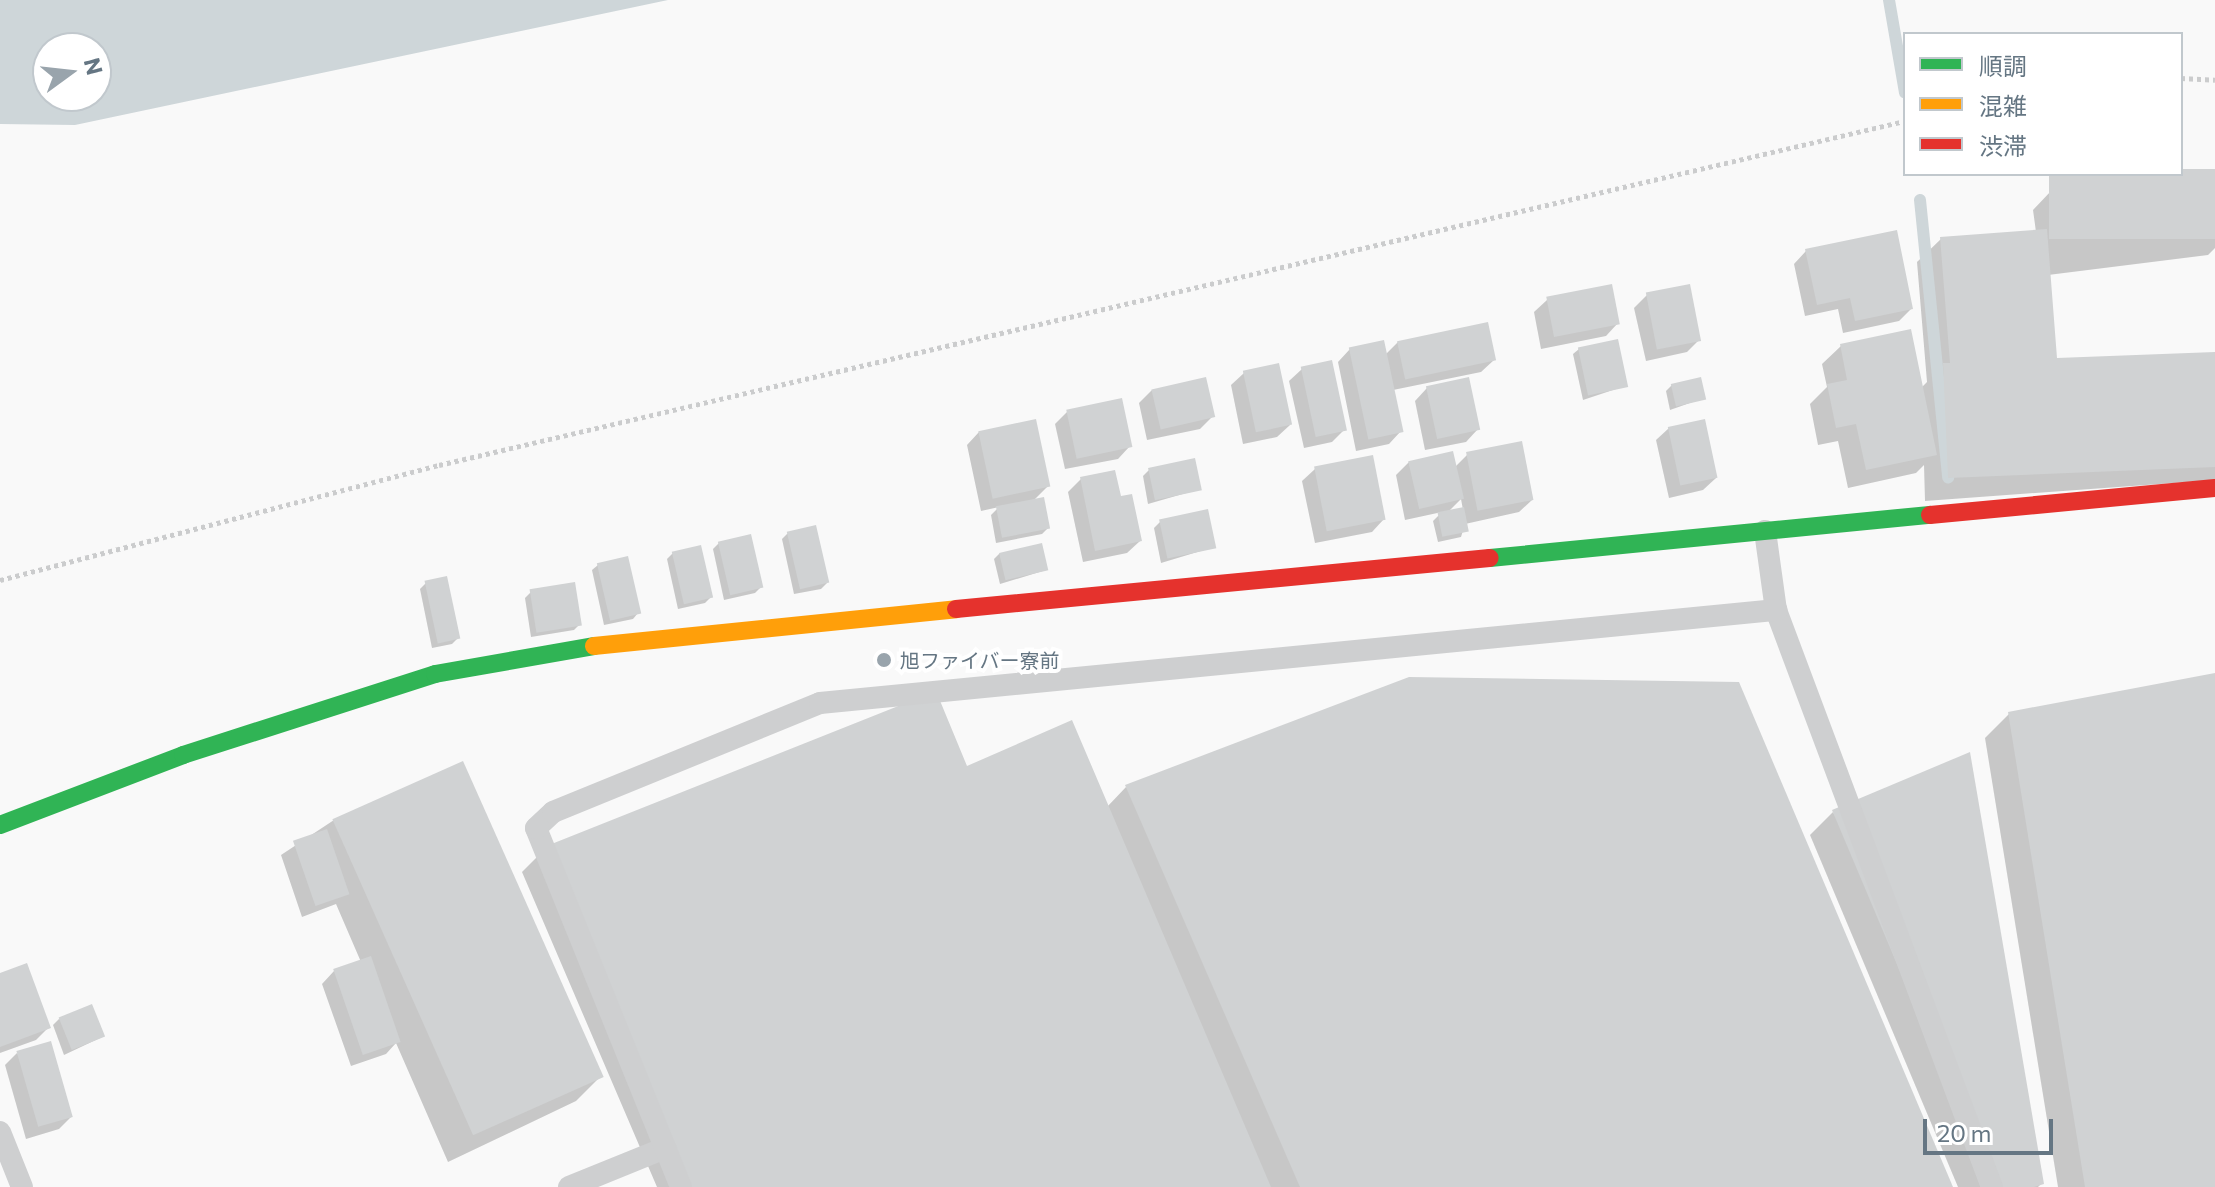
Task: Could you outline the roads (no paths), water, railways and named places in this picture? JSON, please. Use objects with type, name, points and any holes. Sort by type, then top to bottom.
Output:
[{"type":"street","points":[[0,825],[183,755],[435,674],[614,642],[2215,488]]},
{"type":"lane","points":[[1765,531],[1776,610],[1992,1187]]},
{"type":"lane","points":[[681,1187],[536,828],[553,812],[820,703],[1776,610]]},
{"type":"lane","points":[[0,1132],[22,1187]]},
{"type":"lane","points":[[569,1187],[665,1148]]},
{"type":"waterway","points":[[1889,0],[1903,81]]},
{"type":"waterway","points":[[1920,200],[1948,478]]},
{"type":"place","name":"旭ファイバー寮前","points":[[884,660]]}]
